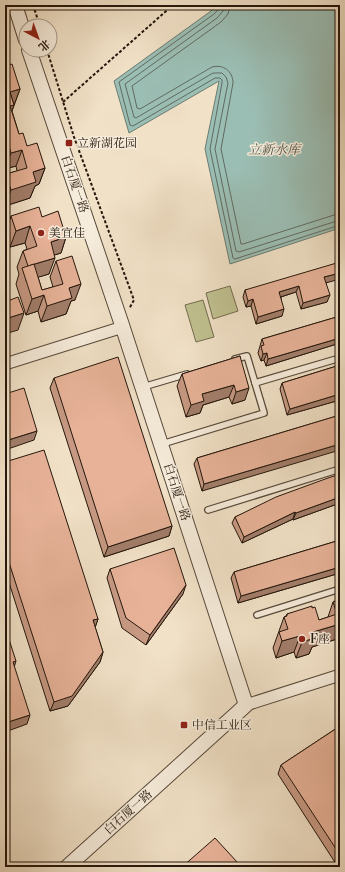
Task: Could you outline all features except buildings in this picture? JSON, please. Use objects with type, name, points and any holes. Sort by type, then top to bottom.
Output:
[{"type":"street","points":[[14,5],[18,18]]},
{"type":"street","name":"白石厦一路","points":[[32,58],[162,444],[246,705],[67,867]]},
{"type":"street","points":[[5,364],[122,325]]},
{"type":"street","points":[[246,705],[340,675]]},
{"type":"lane","points":[[162,444],[264,413],[247,356],[232,360]]},
{"type":"lane","points":[[255,383],[340,358]]},
{"type":"lane","points":[[143,387],[195,372]]},
{"type":"lane","points":[[208,510],[340,469]]},
{"type":"lane","points":[[257,615],[340,589]]},
{"type":"path","points":[[33,5],[37,18]]},
{"type":"path","points":[[63,102],[173,5]]},
{"type":"path","points":[[49,58],[74,137],[134,300],[122,325]]},
{"type":"green space","points":[[230,286],[238,311],[213,319],[206,293]]},
{"type":"green space","points":[[203,300],[214,337],[196,342],[185,305]]},
{"type":"water","name":"立新水库","points":[[217,5],[340,5],[340,228],[230,264],[205,149],[219,81],[129,133],[114,81],[211,11]]},
{"type":"place","name":"立新湖花园","points":[[69,143]]},
{"type":"place","name":"美宜佳","points":[[41,233]]},
{"type":"place","name":"F座","points":[[302,639]]},
{"type":"place","name":"中信工业区","points":[[184,725]]}]
